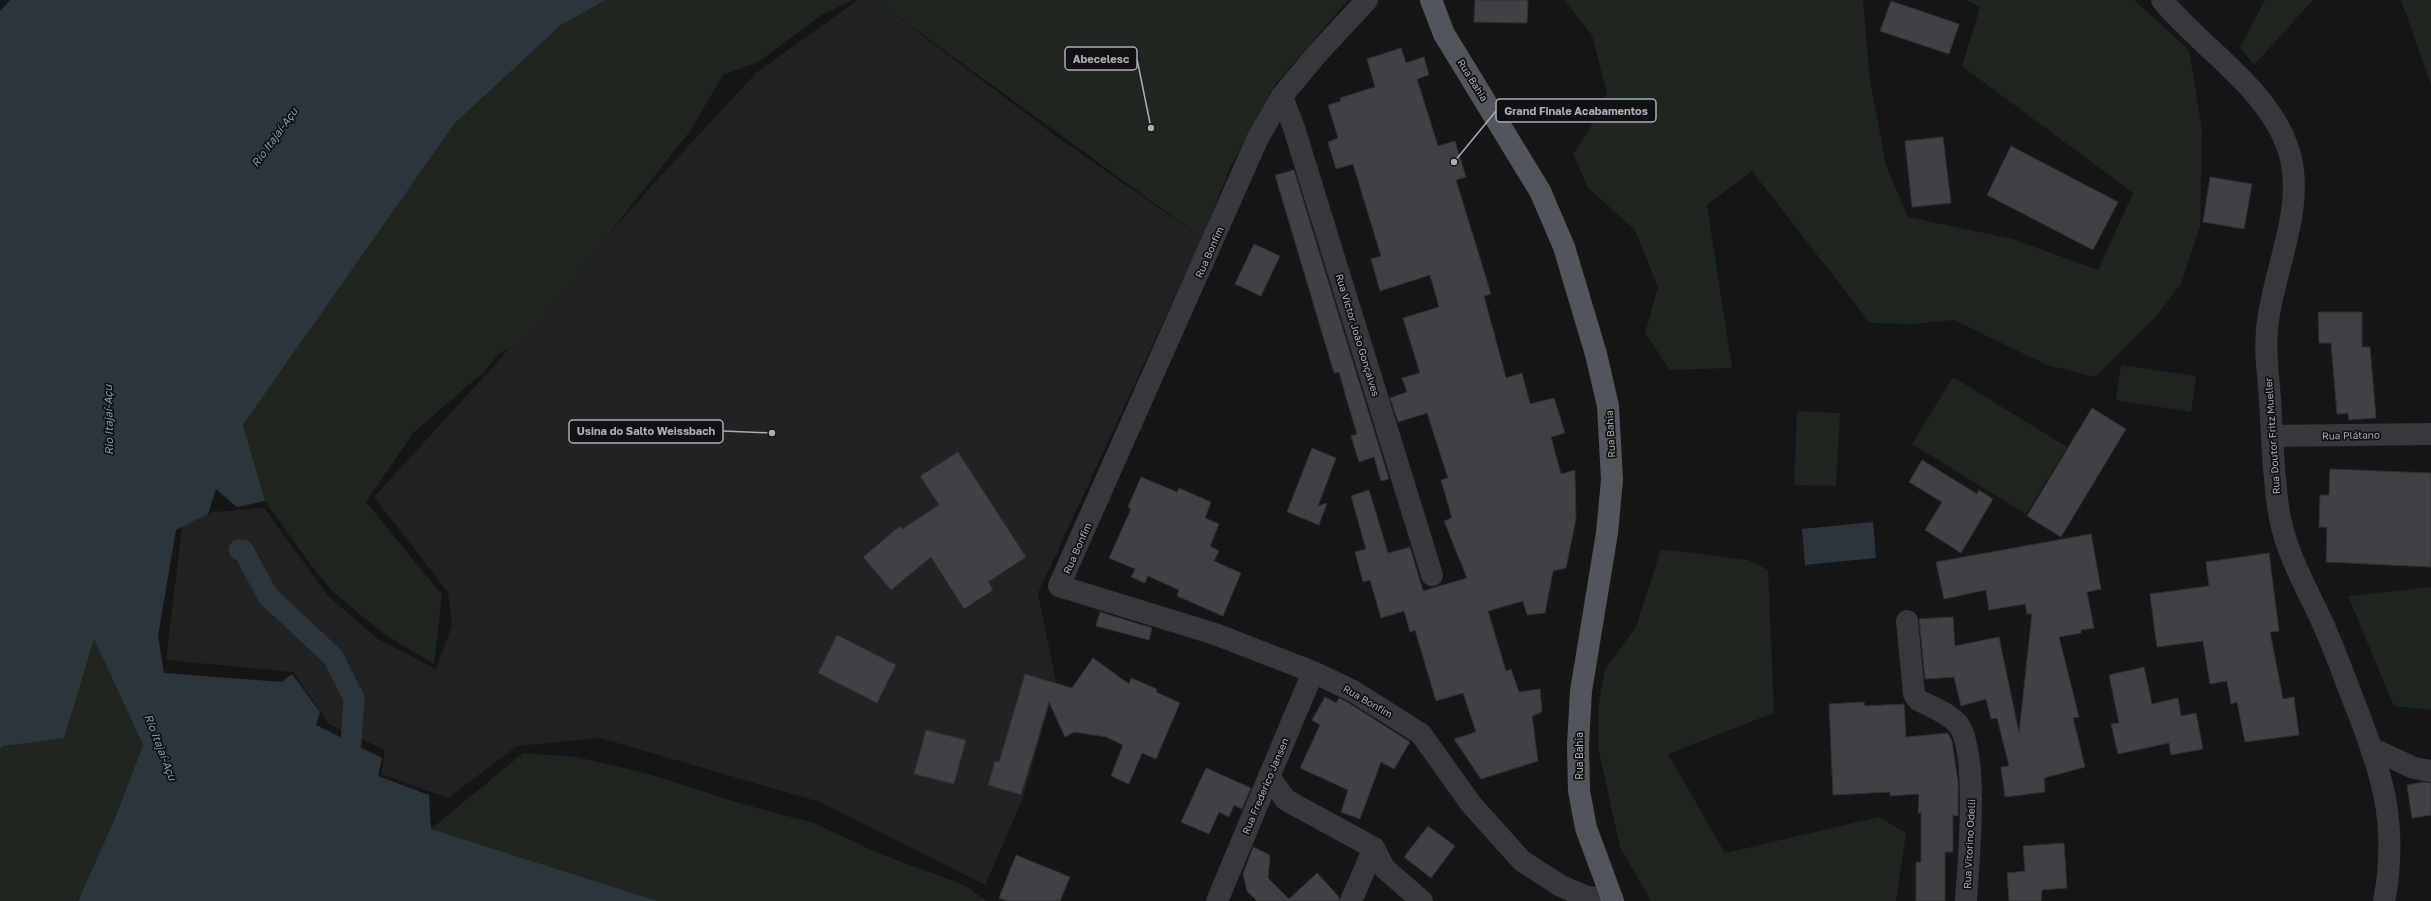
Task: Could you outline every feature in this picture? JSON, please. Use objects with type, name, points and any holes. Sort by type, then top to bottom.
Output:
[{"type":"main road","name":"Rua Bahia","points":[[1431,0],[1444,34],[1540,191],[1564,247],[1596,354],[1608,406],[1612,480],[1607,533],[1581,691],[1578,744],[1579,791],[1586,828],[1612,900]]},
{"type":"street","name":"Rua Bonfim","points":[[1367,0],[1316,55],[1282,96],[1257,140],[1060,586],[1215,634],[1313,672],[1353,691],[1421,734],[1471,804],[1522,861],[1561,886],[1587,897],[1612,900]]},
{"type":"street","name":"Rua Doutor Fritz Mueller","points":[[2162,0],[2249,88],[2275,120],[2289,149],[2293,177],[2291,218],[2267,322],[2267,365],[2278,507],[2285,540],[2302,583],[2327,633],[2373,749],[2386,794],[2391,837],[2384,901]]},
{"type":"street","name":"Rua Victor João Gonçalves","points":[[1282,96],[1294,128],[1432,574]]},
{"type":"street","name":"Rua Plátano","points":[[2272,436],[2431,434]]},
{"type":"street","name":"Rua Vitorino Odelli","points":[[1907,621],[1914,694],[1918,700],[1957,722],[1964,735],[1972,802],[1966,901]]},
{"type":"street","name":"Rua Frederico Jansen","points":[[1218,901],[1313,672]]},
{"type":"street","points":[[2373,749],[2414,768],[2431,771]]},
{"type":"street","points":[[1269,777],[1286,800],[1374,848],[1384,868],[1422,901]]},
{"type":"street","points":[[1352,901],[1374,848]]},
{"type":"shaded area","points":[[606,0],[853,0],[823,14],[758,62],[723,75],[690,131],[524,342],[499,353],[484,372],[414,432],[366,502],[442,595],[434,664],[384,634],[332,591],[310,564],[265,501],[243,425],[455,123],[561,25]]},
{"type":"shaded area","points":[[858,0],[875,0],[1060,139],[1202,238],[1038,593],[1056,681],[1023,798],[985,885],[820,802],[600,738],[517,746],[448,798],[381,774],[385,750],[329,724],[293,672],[166,660],[182,527],[213,512],[264,508],[329,597],[378,639],[436,669],[452,625],[448,592],[374,497],[491,369],[654,183],[757,72]]},
{"type":"shaded area","points":[[875,0],[1348,0],[1274,86],[1229,170],[1202,238]]},
{"type":"shaded area","points":[[1564,0],[1863,0],[1870,80],[1886,165],[1908,217],[2013,239],[2098,270],[2133,193],[1962,66],[1980,7],[1966,0],[2134,0],[2189,50],[2202,130],[2200,227],[2181,284],[2157,315],[2095,377],[2047,365],[1954,320],[1912,324],[1870,323],[1752,171],[1707,205],[1732,368],[1670,370],[1645,333],[1658,287],[1635,230],[1588,188],[1573,154],[1595,120],[1607,93],[1592,35]]},
{"type":"shaded area","points":[[2265,0],[2313,0],[2254,65],[2240,47]]},
{"type":"shaded area","points":[[2401,0],[2431,0],[2431,85]]},
{"type":"shaded area","points":[[2121,365],[2196,376],[2191,412],[2116,400]]},
{"type":"shaded area","points":[[1953,377],[2067,447],[2026,514],[1912,444]]},
{"type":"shaded area","points":[[1797,411],[1840,413],[1836,486],[1794,485]]},
{"type":"shaded area","points":[[1661,549],[1748,560],[1768,570],[1774,713],[1668,754],[1725,853],[1879,817],[1906,833],[1896,901],[1651,901],[1620,847],[1599,752],[1599,703],[1605,669],[1636,627]]},
{"type":"shaded area","points":[[2431,587],[2431,710],[2394,706],[2348,596]]},
{"type":"shaded area","points":[[94,639],[143,745],[115,818],[78,901],[0,901],[0,749],[85,667]]},
{"type":"shaded area","points":[[523,753],[577,757],[649,774],[739,803],[814,823],[878,853],[964,885],[987,901],[658,901],[431,829]]},
{"type":"water","name":"Rio Itajaí-Açu","points":[[10,0],[606,0],[561,25],[455,123],[243,425],[265,501],[237,507],[216,489],[208,514],[176,530],[158,636],[164,673],[282,682],[292,674],[320,712],[316,725],[382,758],[378,776],[429,795],[431,829],[658,901],[78,901],[115,818],[143,745],[94,639],[64,738],[3,746],[0,749],[0,11]]},
{"type":"water","points":[[1873,522],[1876,558],[1805,565],[1802,529]]},
{"type":"building","points":[[1475,0],[1528,0],[1527,23],[1474,22]]},
{"type":"building","points":[[1891,1],[1959,24],[1949,54],[1880,31]]},
{"type":"building","points":[[1401,48],[1406,63],[1424,57],[1429,75],[1417,79],[1438,146],[1455,141],[1466,177],[1456,180],[1491,294],[1484,296],[1506,378],[1522,373],[1530,404],[1554,398],[1565,433],[1551,437],[1561,474],[1575,470],[1576,519],[1566,568],[1553,571],[1545,613],[1527,615],[1523,601],[1488,611],[1506,671],[1511,669],[1519,692],[1540,689],[1542,712],[1532,716],[1538,761],[1481,779],[1454,739],[1476,732],[1463,693],[1436,701],[1415,630],[1410,632],[1404,611],[1381,618],[1370,580],[1363,582],[1355,552],[1366,549],[1351,496],[1369,490],[1388,553],[1410,547],[1423,591],[1467,578],[1444,521],[1452,518],[1441,480],[1448,478],[1427,413],[1398,422],[1390,398],[1407,392],[1402,378],[1420,373],[1403,318],[1439,307],[1430,275],[1380,291],[1371,259],[1381,256],[1353,164],[1336,169],[1328,142],[1338,138],[1328,105],[1341,101],[1340,98],[1375,87],[1367,59]]},
{"type":"building","points":[[1943,137],[1951,203],[1912,207],[1905,141]]},
{"type":"building","points":[[2011,146],[2118,202],[2093,250],[1987,195]]},
{"type":"building","points":[[1294,170],[1389,479],[1381,481],[1374,457],[1359,462],[1351,436],[1357,434],[1339,372],[1334,373],[1275,175]]},
{"type":"building","points":[[2210,177],[2252,184],[2244,229],[2203,222]]},
{"type":"building","points":[[1254,244],[1280,256],[1261,296],[1235,284]]},
{"type":"building","points":[[2318,312],[2362,312],[2362,347],[2370,347],[2376,418],[2349,420],[2348,413],[2337,414],[2331,343],[2319,343]]},
{"type":"building","points":[[2092,408],[2126,429],[2061,537],[2027,516]]},
{"type":"building","points":[[1312,448],[1336,458],[1318,506],[1327,503],[1319,525],[1287,512]]},
{"type":"building","points":[[958,452],[1026,557],[988,582],[993,590],[964,609],[931,557],[891,590],[863,557],[900,526],[902,529],[939,505],[920,476]]},
{"type":"building","points":[[1922,460],[1977,494],[1979,490],[1993,499],[1961,553],[1925,530],[1942,502],[1909,482]]},
{"type":"building","points":[[2330,469],[2431,473],[2431,567],[2326,562],[2327,527],[2319,527],[2320,495],[2329,495]]},
{"type":"building","points":[[1141,477],[1177,492],[1179,488],[1211,502],[1205,518],[1219,524],[1210,546],[1219,551],[1214,561],[1241,573],[1223,616],[1177,596],[1179,590],[1148,576],[1145,583],[1131,577],[1135,569],[1109,558],[1131,509],[1128,507]]},
{"type":"building","points":[[2091,534],[2101,589],[2087,592],[2094,628],[2081,630],[2081,633],[2059,637],[2079,717],[2073,718],[2085,767],[2044,778],[2045,792],[2005,797],[2001,767],[2009,766],[1997,718],[1991,719],[1986,699],[1961,706],[1954,677],[1925,679],[1919,619],[1953,617],[1955,646],[1999,637],[2019,733],[2032,614],[2027,614],[2025,604],[1989,610],[1986,590],[1944,599],[1936,562]]},
{"type":"building","points":[[2269,553],[2279,631],[2270,632],[2283,699],[2294,697],[2299,735],[2245,742],[2237,702],[2231,704],[2227,681],[2210,684],[2203,641],[2157,647],[2150,594],[2209,586],[2206,562]]},
{"type":"building","points":[[1100,612],[1152,628],[1149,640],[1096,626]]},
{"type":"building","points":[[837,635],[896,665],[877,703],[818,673]]},
{"type":"building","points":[[1093,658],[1129,684],[1131,678],[1157,689],[1156,692],[1180,703],[1156,759],[1142,753],[1129,784],[1111,776],[1123,745],[1106,737],[1074,732],[1065,737],[1049,702],[1021,795],[988,785],[995,761],[999,762],[1025,674],[1072,688]]},
{"type":"building","points":[[2144,667],[2152,704],[2178,698],[2181,716],[2196,713],[2203,749],[2171,755],[2169,743],[2118,754],[2111,724],[2119,723],[2109,675]]},
{"type":"building","points":[[1325,697],[1336,703],[1339,698],[1347,702],[1410,742],[1394,769],[1381,762],[1360,819],[1341,812],[1348,790],[1300,768],[1320,725],[1312,720]]},
{"type":"building","points":[[1864,702],[1865,706],[1904,704],[1906,737],[1948,733],[1952,741],[1958,782],[1958,816],[1953,815],[1953,852],[1945,852],[1945,901],[1916,901],[1916,862],[1921,862],[1921,813],[1918,813],[1919,794],[1890,796],[1890,792],[1833,795],[1829,704]]},
{"type":"building","points":[[926,730],[966,740],[954,784],[914,774]]},
{"type":"building","points":[[1206,768],[1251,788],[1242,809],[1234,805],[1229,817],[1219,812],[1209,834],[1181,822]]},
{"type":"building","points":[[2423,782],[2431,783],[2431,815],[2412,818],[2407,785]]},
{"type":"building","points":[[1428,826],[1455,846],[1431,878],[1404,857]]},
{"type":"building","points":[[2064,843],[2067,888],[2042,890],[2041,901],[2009,901],[2007,873],[2025,871],[2023,846]]},
{"type":"building","points":[[1253,847],[1270,855],[1268,878],[1289,899],[1317,873],[1339,897],[1339,901],[1257,901],[1247,891],[1243,874]]},
{"type":"building","points":[[1016,855],[1070,877],[1060,901],[1007,901],[999,898]]},
{"type":"waterway","points":[[239,550],[243,550],[268,596],[333,657],[354,698],[351,742]]},
{"type":"place","name":"Abecelesc","points":[[1151,128]]},
{"type":"place","name":"Grand Finale Acabamentos","points":[[1454,162]]},
{"type":"place","name":"Usina do Salto Weissbach","points":[[772,433]]}]
